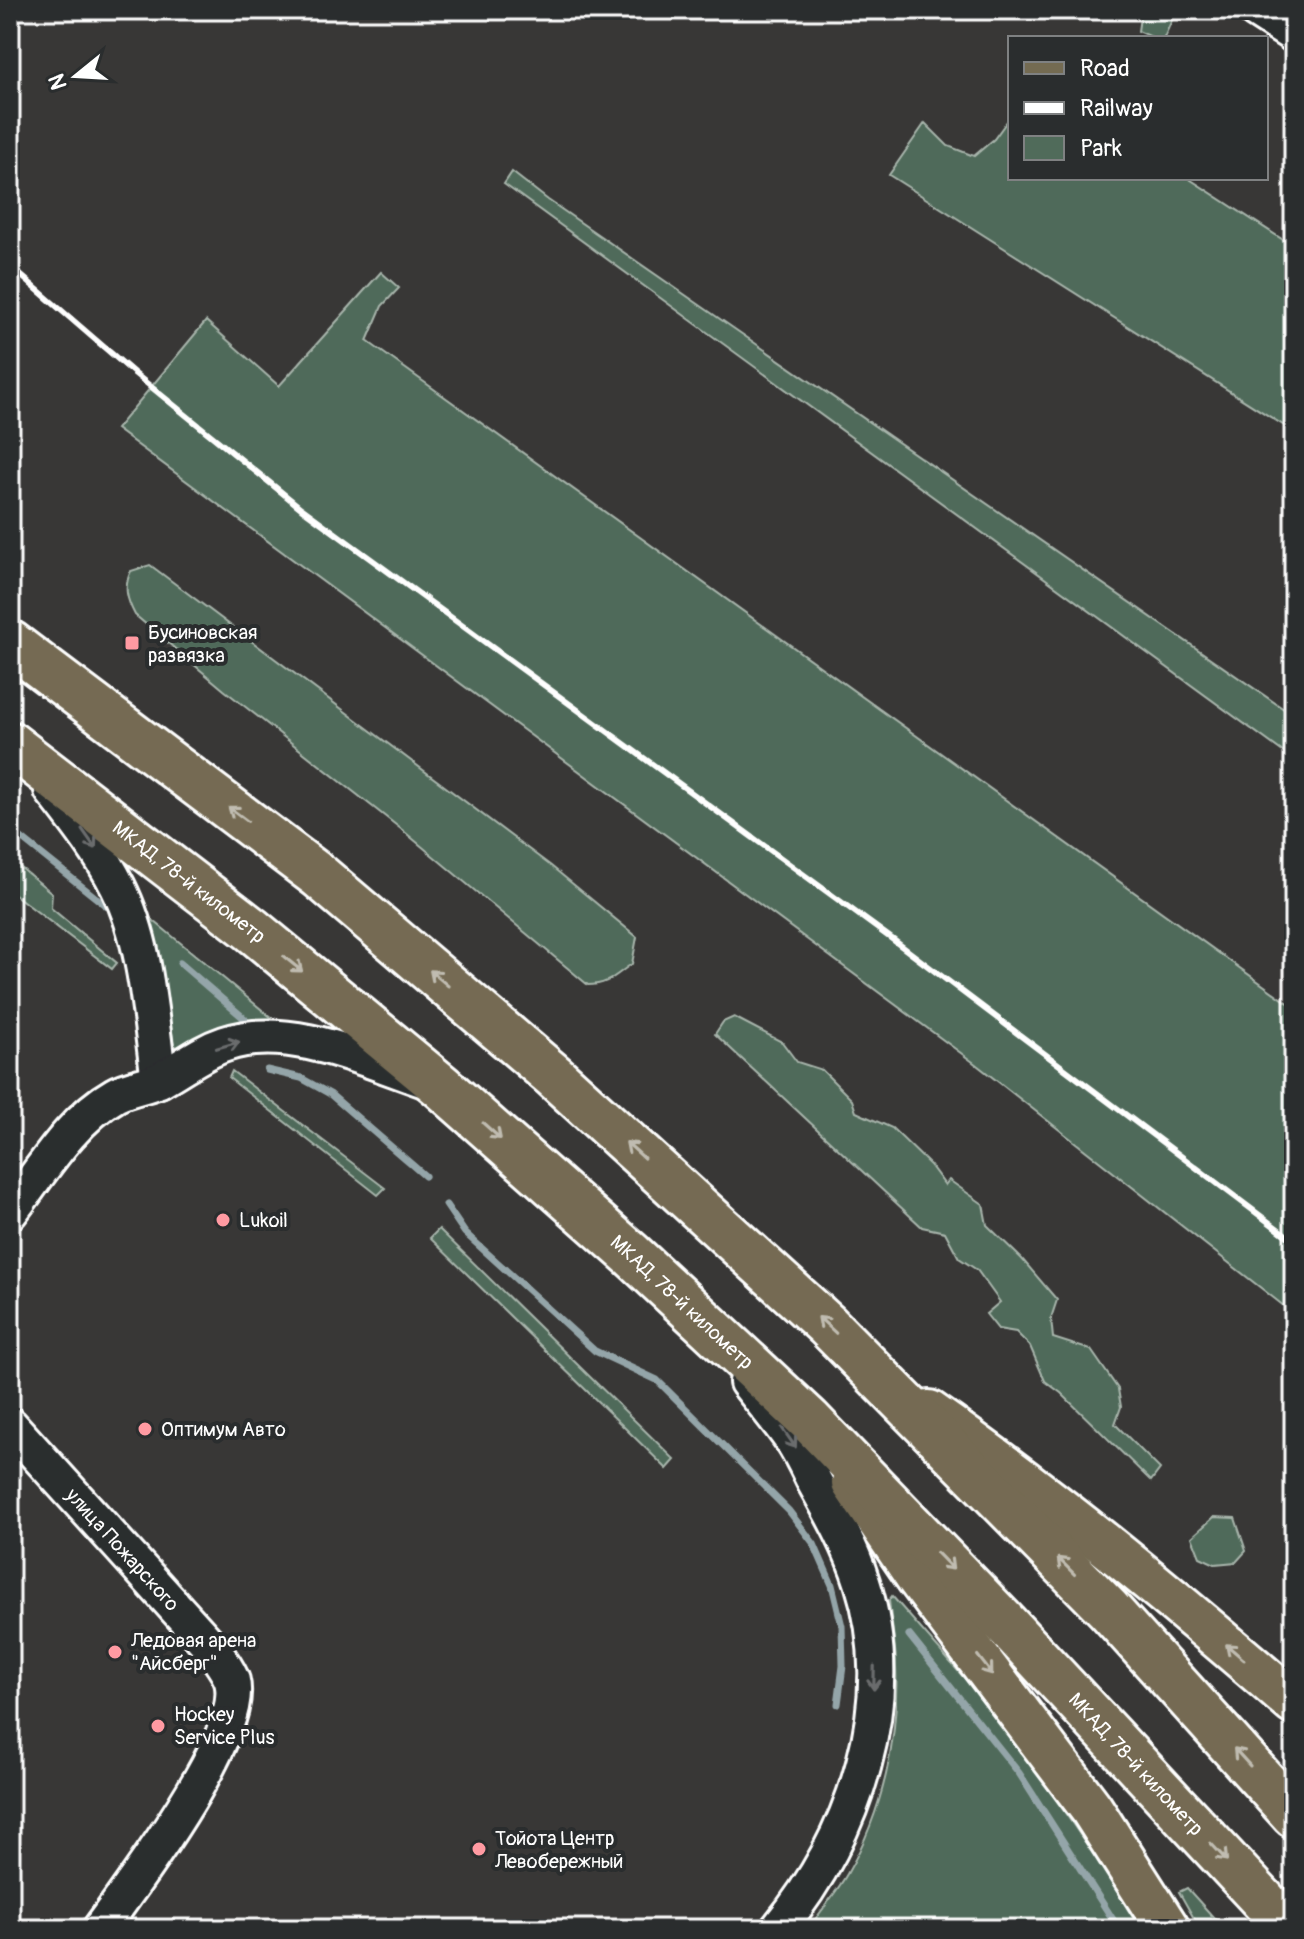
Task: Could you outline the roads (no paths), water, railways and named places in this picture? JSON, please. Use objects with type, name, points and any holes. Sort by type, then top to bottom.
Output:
[{"type":"highway","points":[[10,643],[319,876],[554,1076],[827,1325],[1108,1609],[1294,1815]]},
{"type":"highway","name":"МКАД, 78-й километр","points":[[17,749],[251,929],[441,1086],[690,1309],[809,1420],[1002,1620],[1290,1929]]},
{"type":"main road","points":[[883,1380],[1009,1467],[1194,1616],[1294,1703]]},
{"type":"main road","points":[[809,1420],[917,1577],[1091,1808],[1168,1929]]},
{"type":"street","points":[[1255,10],[1294,35]]},
{"type":"street","points":[[17,749],[90,840],[119,889],[140,953],[159,1080]]},
{"type":"street","points":[[10,1212],[83,1118],[117,1094],[159,1080],[197,1056],[228,1043],[284,1037],[310,1042],[441,1086]]},
{"type":"street","points":[[690,1309],[793,1442],[846,1540],[862,1583],[872,1625],[875,1680],[871,1729],[862,1774],[842,1827],[820,1871],[778,1929]]},
{"type":"street","name":"улица Пожарского","points":[[10,1425],[213,1649],[232,1682],[229,1720],[218,1749],[185,1805],[100,1929]]},
{"type":"waterway","points":[[10,829],[105,905]]},
{"type":"waterway","points":[[180,963],[245,1019]]},
{"type":"waterway","points":[[267,1070],[301,1078],[330,1094],[425,1176]]},
{"type":"waterway","points":[[446,1205],[465,1233],[595,1351],[657,1380],[789,1511],[814,1544],[832,1585],[842,1626],[843,1666],[838,1704]]},
{"type":"waterway","points":[[909,1635],[1019,1773],[1119,1929]]},
{"type":"railway","points":[[10,266],[134,373],[301,508],[892,939],[1294,1241]]},
{"type":"place","name":"Бусиновская развязка","points":[[132,643]]},
{"type":"place","name":"Lukoil","points":[[223,1220]]},
{"type":"place","name":"Оптимум Авто","points":[[145,1429]]},
{"type":"place","name":"Ледовая арена \"Айсберг\"","points":[[115,1652]]},
{"type":"place","name":"Hockey Service Plus","points":[[158,1726]]},
{"type":"place","name":"Тойота Центр Левобережный","points":[[479,1849]]}]
